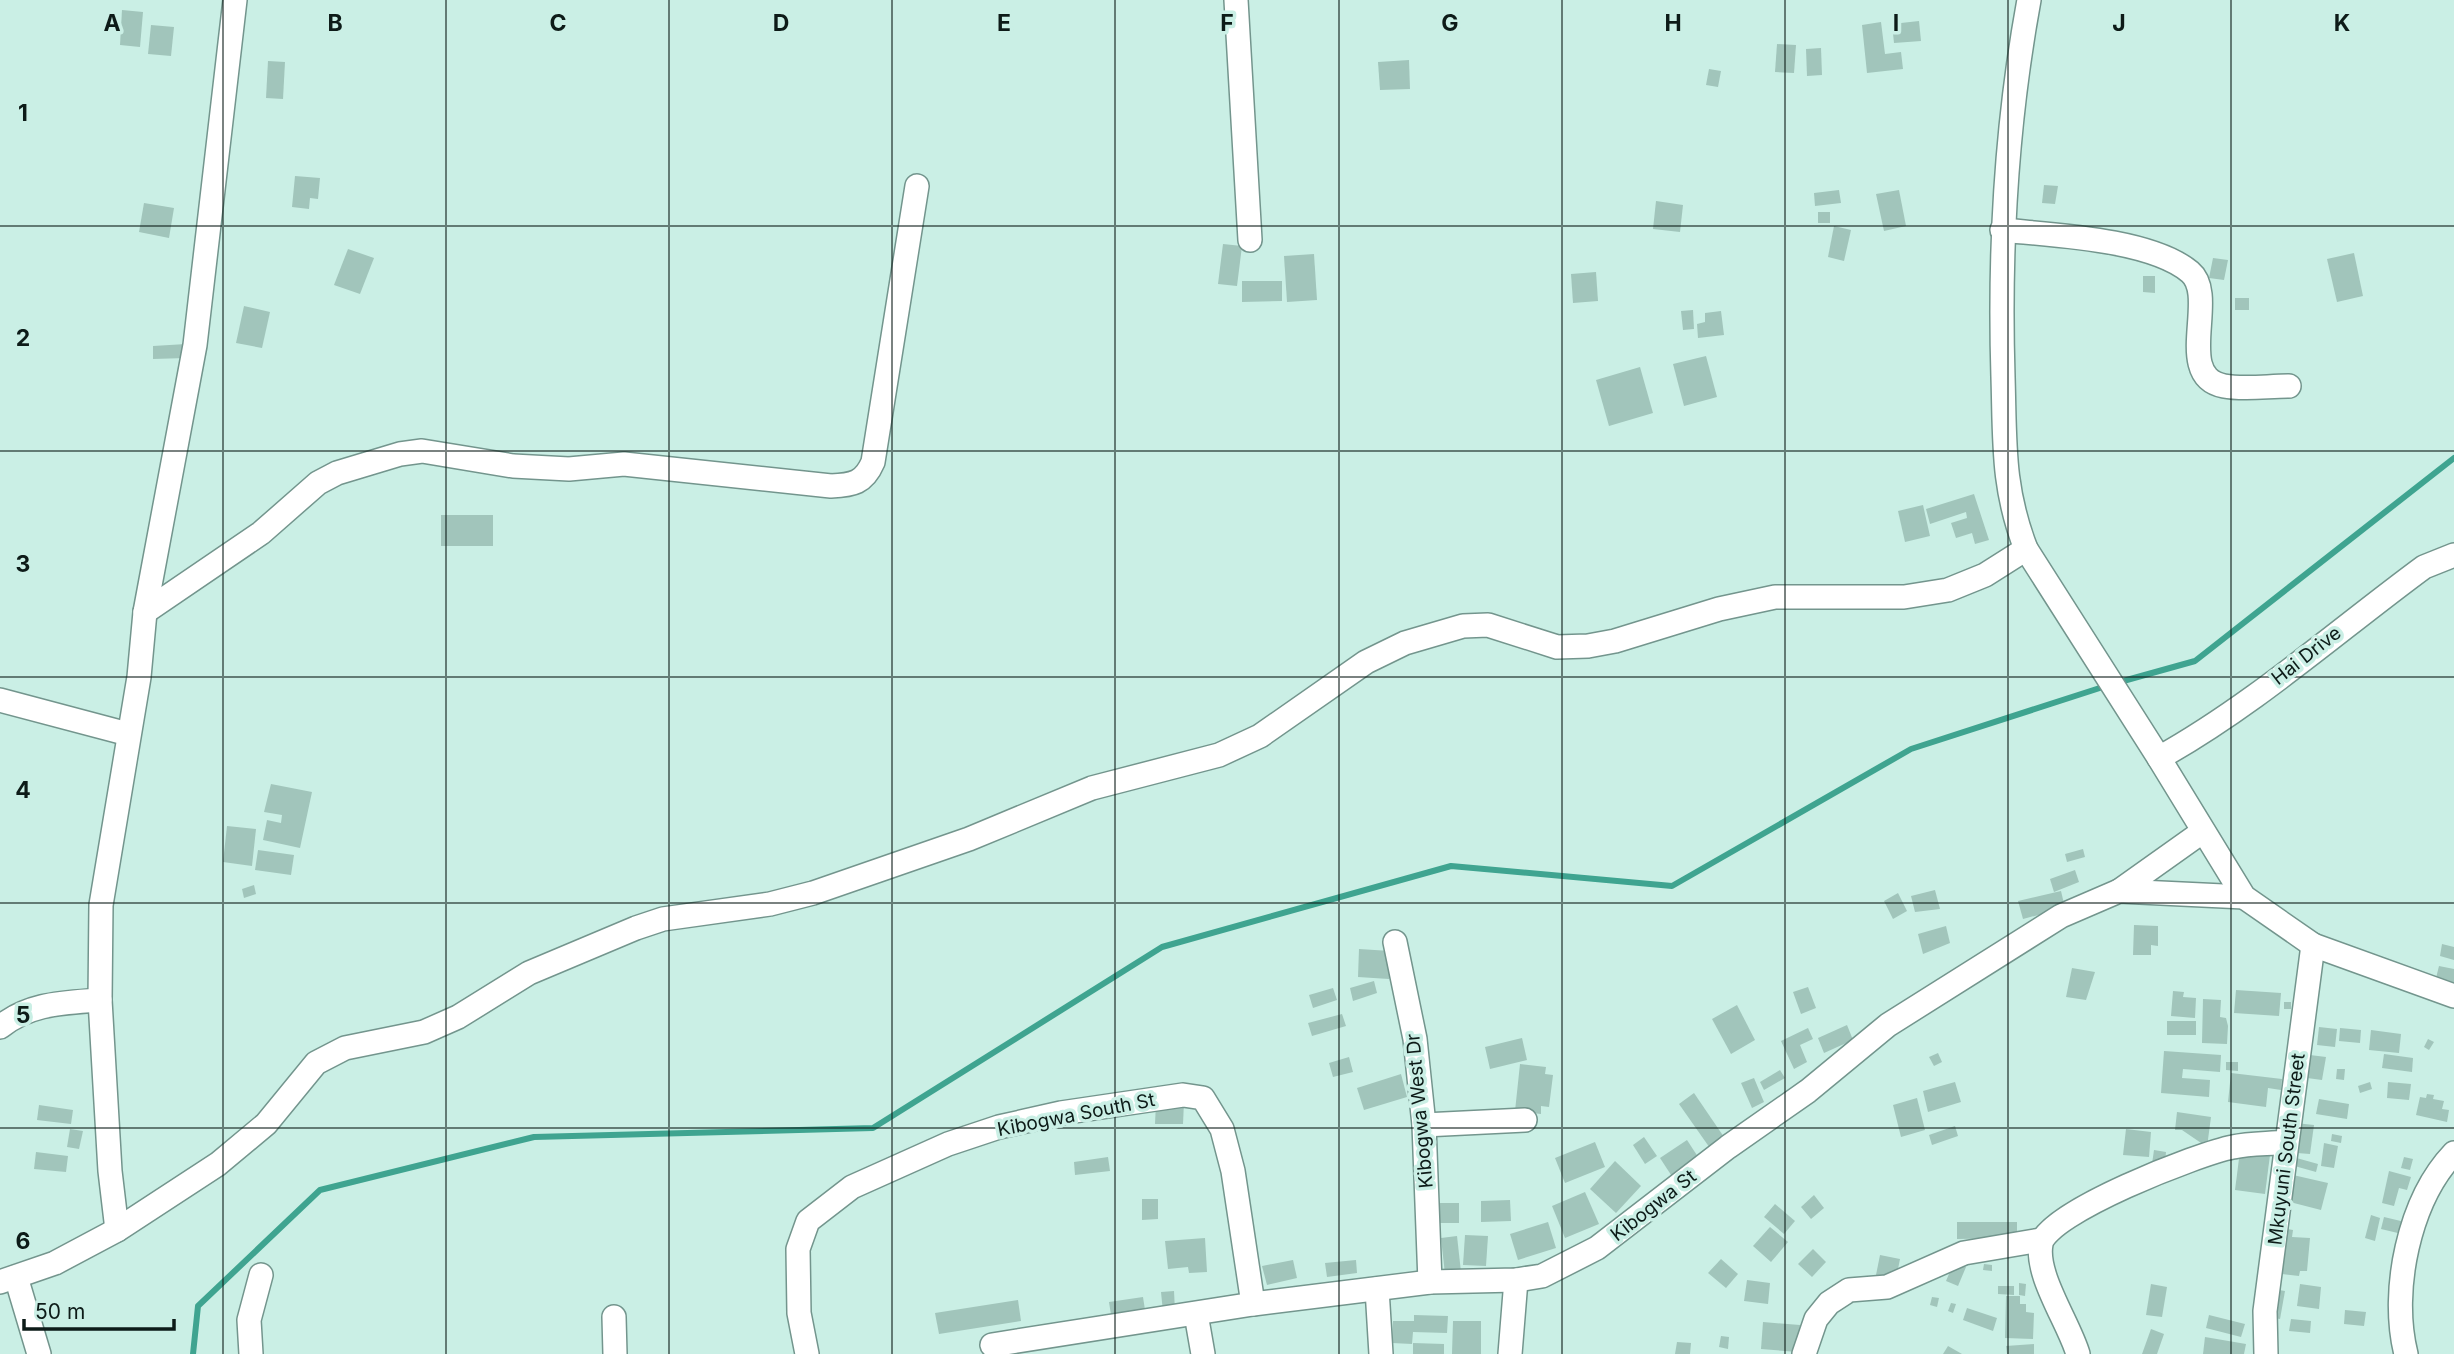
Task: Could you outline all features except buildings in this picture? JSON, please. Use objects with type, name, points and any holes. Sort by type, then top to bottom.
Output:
[{"type":"street","points":[[117,1230],[110,1171],[100,1000],[101,905],[139,677],[145,612],[195,345],[235,0]]},
{"type":"street","points":[[1236,0],[1250,240]]},
{"type":"street","points":[[2029,0],[2007,143],[2002,230],[2006,482],[2014,518],[2026,550],[2160,758],[2202,832],[2244,897],[2313,946],[2454,996]]},
{"type":"street","points":[[145,612],[261,533],[318,483],[337,473],[400,454],[436,452],[513,466],[569,469],[624,464],[831,486],[854,485],[867,476],[873,462],[917,187]]},
{"type":"street","points":[[2002,230],[2115,242],[2158,256],[2190,272],[2198,283],[2198,353],[2208,377],[2222,386],[2289,386]]},
{"type":"street","points":[[38,1354],[8,1280],[55,1263],[117,1230],[218,1164],[266,1124],[316,1063],[345,1048],[424,1032],[458,1017],[529,973],[636,928],[663,919],[770,904],[813,893],[969,839],[1092,788],[1219,754],[1259,736],[1366,662],[1405,643],[1464,626],[1488,625],[1557,647],[1588,646],[1615,641],[1719,609],[1775,597],[1903,597],[1948,590],[1985,575],[2026,550]]},
{"type":"street","name":"Hai Drive","points":[[2160,758],[2195,738],[2264,689],[2424,567],[2454,555]]},
{"type":"street","points":[[0,700],[128,734]]},
{"type":"street","points":[[2119,891],[2202,832]]},
{"type":"street","name":"Kibogwa St","points":[[992,1345],[1073,1343],[1196,1314],[1253,1304],[1430,1282],[1516,1280],[1542,1276],[1597,1248],[1728,1147],[1808,1091],[1888,1025],[2061,916],[2119,891],[2244,897]]},
{"type":"street","name":"Kibogwa West Dr","points":[[1395,942],[1415,1039],[1424,1125],[1430,1282]]},
{"type":"street","name":"Mkuyuni South Street","points":[[2266,1354],[2265,1311],[2313,946]]},
{"type":"street","points":[[0,1027],[15,1015],[48,1004],[100,1000]]},
{"type":"street","name":"Kibogwa South St","points":[[807,1354],[799,1313],[798,1249],[808,1221],[852,1188],[948,1144],[999,1127],[1061,1113],[1183,1095],[1203,1098],[1222,1129],[1243,1224],[1253,1304]]},
{"type":"street","points":[[1424,1125],[1525,1120]]},
{"type":"street","points":[[2078,1354],[2041,1261],[2041,1240],[2048,1229],[2112,1191],[2231,1147],[2286,1142]]},
{"type":"street","points":[[2406,1354],[2400,1332],[2398,1291],[2403,1262],[2436,1172],[2454,1153]]},
{"type":"street","points":[[1804,1354],[1816,1319],[1829,1303],[1849,1290],[1887,1287],[1964,1254],[2041,1240]]},
{"type":"street","points":[[251,1354],[249,1320],[261,1275]]},
{"type":"street","points":[[1510,1354],[1516,1280]]},
{"type":"street","points":[[1377,1289],[1381,1354]]},
{"type":"street","points":[[1196,1314],[1203,1354]]},
{"type":"street","points":[[614,1317],[615,1354]]},
{"type":"waterway","points":[[2116,683],[2195,661],[2454,458]]},
{"type":"waterway","points":[[193,1354],[198,1306],[320,1190],[534,1137],[873,1128],[1162,947],[1451,866],[1672,886],[1911,749],[2106,686]]}]
